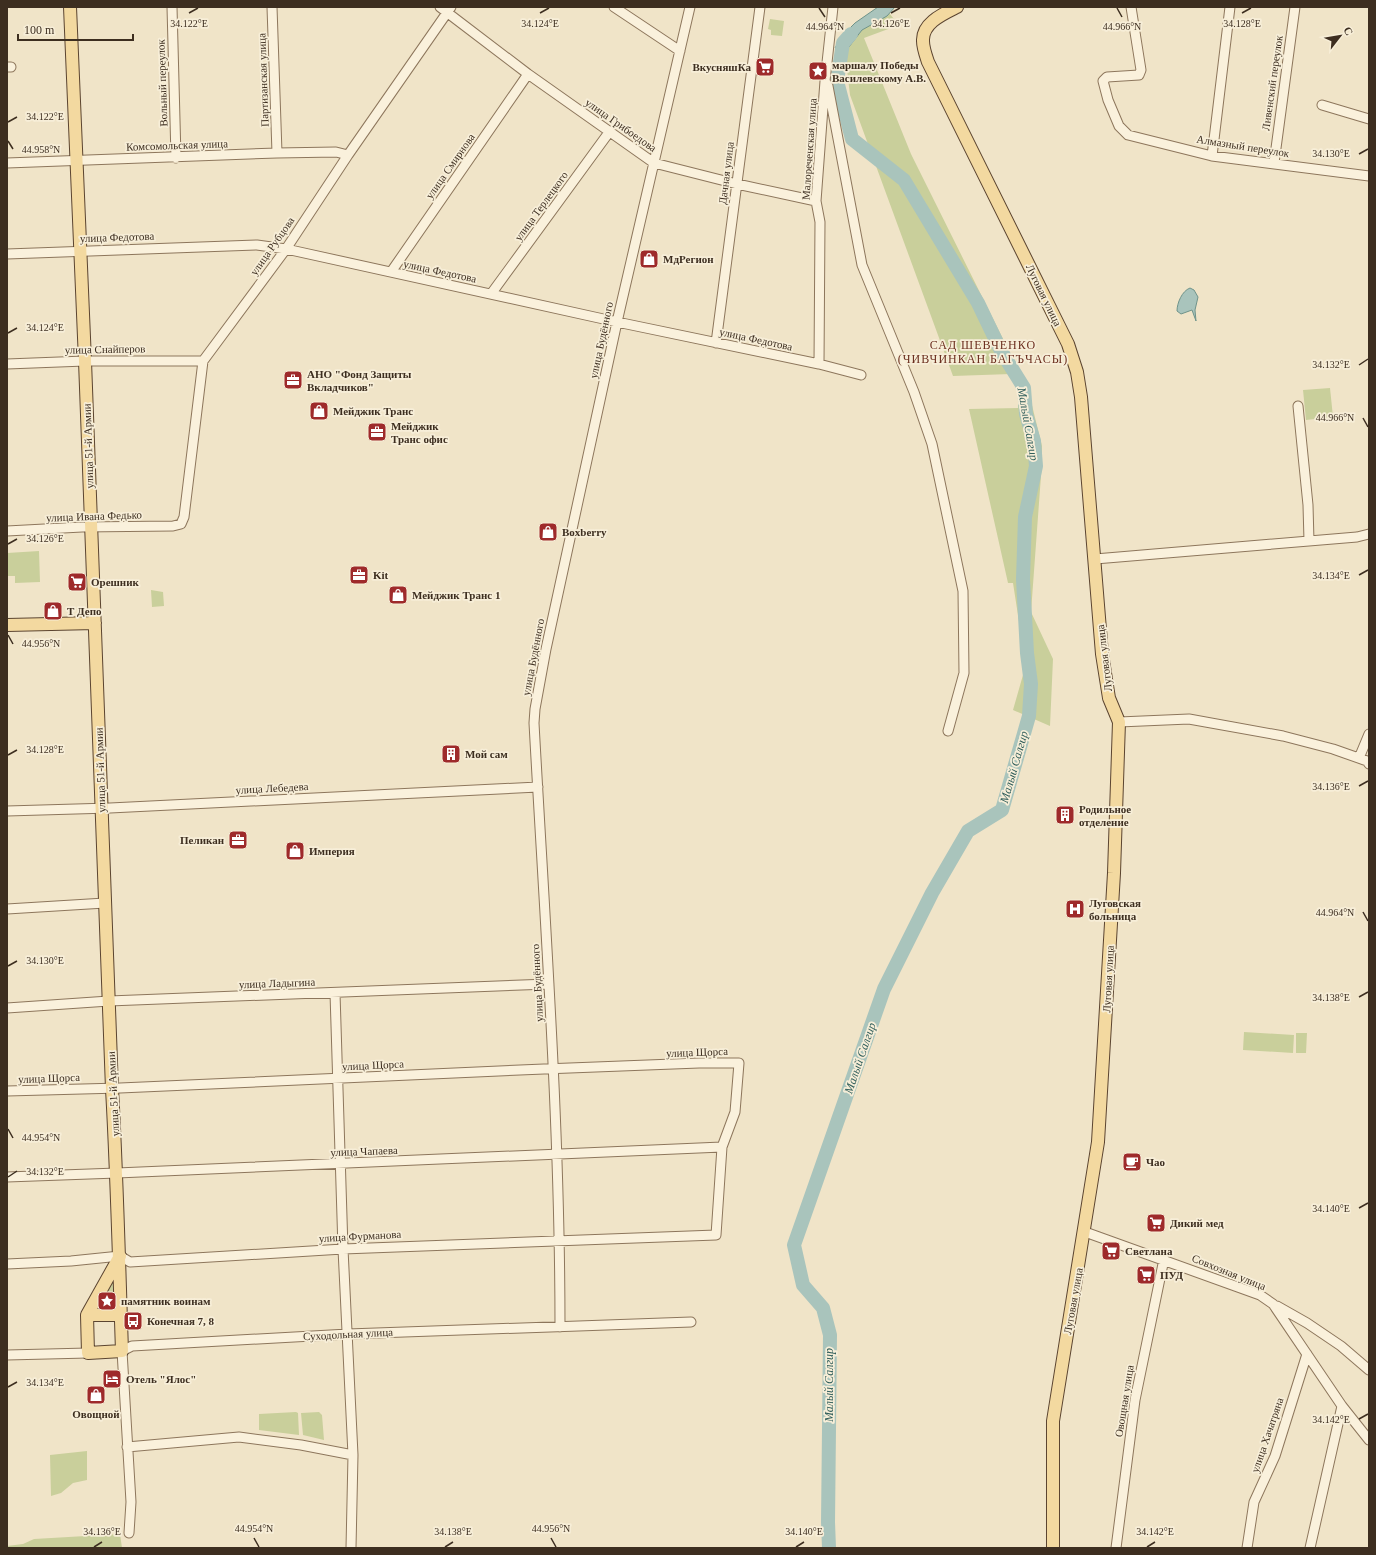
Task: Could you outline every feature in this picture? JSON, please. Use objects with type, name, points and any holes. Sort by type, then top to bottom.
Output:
[{"type":"main road","name":"улица 51-й Армии","points":[[70,7],[85,361],[112,1089],[117,1173],[122,1350]]},
{"type":"main road","name":"Луговая улица","points":[[957,7],[941,15],[931,23],[923,36],[924,47],[928,62],[1034,273],[1074,359],[1080,385],[1102,654],[1109,698],[1120,722],[1114,873],[1098,1142],[1085,1232],[1053,1421],[1053,1548]]},
{"type":"main road","points":[[7,625],[95,623]]},
{"type":"main road","points":[[88,1353],[87,1315],[120,1256]]},
{"type":"main road","points":[[87,1315],[121,1315]]},
{"type":"main road","name":"Суходольная улица","points":[[88,1353],[122,1350]]},
{"type":"street","name":"Вольный переулок","points":[[172,7],[176,158]]},
{"type":"street","name":"Партизанская улица","points":[[272,7],[277,153]]},
{"type":"street","points":[[614,7],[680,51]]},
{"type":"street","name":"улица Будённого","points":[[560,1327],[560,1241],[557,1155],[535,709],[546,649],[617,322],[690,7]]},
{"type":"street","name":"Дачная улица","points":[[716,343],[760,7]]},
{"type":"street","name":"Малореченская улица","points":[[818,364],[820,222],[816,201],[825,81],[833,7]]},
{"type":"street","name":"Алмазный переулок","points":[[1132,7],[1141,70],[1140,73],[1139,75],[1110,76],[1104,78],[1103,81],[1108,100],[1118,126],[1128,135],[1212,156],[1369,176]]},
{"type":"street","points":[[1212,156],[1230,7]]},
{"type":"street","name":"Ливенский переулок","points":[[1274,163],[1295,7]]},
{"type":"street","name":"улица Грибоедова","points":[[446,9],[528,74],[654,163],[737,184],[816,201]]},
{"type":"street","name":"улица Рубцова","points":[[181,524],[184,517],[203,361],[286,249],[446,9]]},
{"type":"street","name":"улица Смирнова","points":[[391,272],[528,74]]},
{"type":"street","points":[[825,81],[828,86],[862,265],[914,392],[932,444],[963,592],[964,673],[948,732]]},
{"type":"street","points":[[1322,105],[1369,119]]},
{"type":"street","name":"улица Терлецкого","points":[[491,294],[610,131]]},
{"type":"street","name":"Комсомольская улица","points":[[7,163],[176,158],[277,153],[336,152],[348,155]]},
{"type":"street","name":"улица Федотова","points":[[7,254],[80,250],[258,245],[286,249],[617,322],[818,364],[861,375]]},
{"type":"street","name":"улица Снайперов","points":[[7,364],[85,361],[203,361]]},
{"type":"street","points":[[1298,406],[1308,505],[1309,541]]},
{"type":"street","name":"улица Ивана Федько","points":[[7,531],[82,527],[174,526],[181,524]]},
{"type":"street","points":[[1094,560],[1309,541],[1369,534]]},
{"type":"street","points":[[1120,722],[1189,719],[1283,736],[1333,749],[1367,761],[1369,764]]},
{"type":"street","points":[[1359,758],[1369,734]]},
{"type":"street","name":"улица Лебедева","points":[[7,811],[101,808],[538,787]]},
{"type":"street","points":[[7,909],[105,903]]},
{"type":"street","name":"улица Ладыгина","points":[[7,1008],[109,1001],[549,984]]},
{"type":"street","points":[[334,993],[343,1249],[353,1455],[351,1548]]},
{"type":"street","name":"улица Щорса","points":[[7,1092],[112,1089],[699,1063],[739,1063],[735,1112],[722,1147]]},
{"type":"street","name":"улица Чапаева","points":[[7,1177],[722,1147]]},
{"type":"street","name":"улица Фурманова","points":[[7,1264],[120,1256],[130,1262],[343,1249],[716,1235],[722,1147]]},
{"type":"street","name":"Совхозная улица","points":[[1085,1232],[1164,1259],[1260,1295],[1307,1323],[1340,1346],[1369,1370]]},
{"type":"street","name":"Овощная улица","points":[[1116,1548],[1135,1400],[1164,1259]]},
{"type":"street","name":"Совхозная улица","points":[[1273,1304],[1342,1406],[1369,1440]]},
{"type":"street","name":"Суходольная улица","points":[[122,1350],[132,1346],[348,1334],[691,1322]]},
{"type":"street","name":"улица 51-й Армии","points":[[122,1350],[131,1502],[128,1533]]},
{"type":"street","name":"Суходольная улица","points":[[7,1355],[88,1353]]},
{"type":"street","name":"улица Хачатряна","points":[[1247,1548],[1254,1502],[1275,1456],[1307,1354]]},
{"type":"street","points":[[1310,1548],[1342,1406]]},
{"type":"street","points":[[127,1447],[239,1438],[301,1446],[353,1455]]},
{"type":"green space","points":[[889,13],[899,25],[864,38],[911,154],[1028,389],[1042,446],[1031,612],[1053,659],[1050,726],[1013,710],[1027,661],[1013,583],[1008,583],[969,409],[1018,408],[1019,389],[1011,374],[953,376],[850,95],[845,52],[862,30]]},
{"type":"green space","points":[[770,19],[784,21],[782,36],[771,35],[771,30],[768,29]]},
{"type":"green space","points":[[1330,388],[1333,417],[1306,420],[1303,390]]},
{"type":"green space","points":[[39,551],[40,582],[15,583],[15,576],[7,576],[7,553]]},
{"type":"green space","points":[[151,590],[163,592],[164,606],[152,607]]},
{"type":"green space","points":[[1244,1032],[1294,1035],[1293,1053],[1243,1050]]},
{"type":"green space","points":[[1296,1033],[1307,1033],[1306,1053],[1296,1053]]},
{"type":"green space","points":[[114,1278],[115,1299],[107,1299],[108,1311],[99,1310],[97,1307]]},
{"type":"green space","points":[[319,1412],[322,1415],[324,1440],[303,1435],[301,1413]]},
{"type":"green space","points":[[298,1413],[299,1435],[259,1430],[259,1414]]},
{"type":"green space","points":[[87,1451],[87,1480],[73,1483],[61,1493],[51,1496],[50,1455]]},
{"type":"green space","points":[[120,1534],[122,1548],[7,1548],[7,1546],[23,1544],[34,1539]]},
{"type":"water","points":[[878,7],[895,7],[887,16],[862,30],[845,52],[835,48],[842,36],[855,23]]},
{"type":"water","points":[[1190,288],[1194,290],[1198,297],[1195,310],[1196,321],[1192,310],[1181,314],[1177,311],[1180,298]]},
{"type":"waterway","name":"Малый Салгир","points":[[829,1548],[830,1335],[823,1308],[803,1285],[794,1245],[884,989],[932,893],[968,831],[1002,810],[1029,716],[1031,684],[1027,653],[1023,579],[1025,517],[1036,466],[1034,441],[1026,414],[1024,388],[1001,351],[978,303],[904,180],[852,139],[837,81],[843,43],[851,34]]},
{"type":"place","name":"ВкусняшКа","points":[[765,67]]},
{"type":"place","name":"маршалу Победы Василевскому А.В.","points":[[818,71]]},
{"type":"place","name":"МдРегион","points":[[649,259]]},
{"type":"place","name":"АНО \"Фонд Защиты Вкладчиков\"","points":[[293,380]]},
{"type":"place","name":"Мейджик Транс","points":[[319,411]]},
{"type":"place","name":"Мейджик Транс офис","points":[[377,432]]},
{"type":"place","name":"Boxberry","points":[[548,532]]},
{"type":"place","name":"Kit","points":[[359,575]]},
{"type":"place","name":"Орешник","points":[[77,582]]},
{"type":"place","name":"Мейджик Транс 1","points":[[398,595]]},
{"type":"place","name":"Т Депо","points":[[53,611]]},
{"type":"place","name":"Мой сам","points":[[451,754]]},
{"type":"place","name":"Родильное отделение","points":[[1065,815]]},
{"type":"place","name":"Пеликан","points":[[238,840]]},
{"type":"place","name":"Империя","points":[[295,851]]},
{"type":"place","name":"Луговская больница","points":[[1075,909]]},
{"type":"place","name":"Чао","points":[[1132,1162]]},
{"type":"place","name":"Дикий мед","points":[[1156,1223]]},
{"type":"place","name":"Светлана","points":[[1111,1251]]},
{"type":"place","name":"ПУД","points":[[1146,1275]]},
{"type":"place","name":"памятник воинам","points":[[107,1301]]},
{"type":"place","name":"Конечная 7, 8","points":[[133,1321]]},
{"type":"place","name":"Отель \"Ялос\"","points":[[112,1379]]},
{"type":"place","name":"Овощной","points":[[96,1395]]},
{"type":"district","name":"САД ШЕВЧЕНКО (ЧИВЧИНКАН БАГЪЧАСЫ)","points":[[983,352]]}]
